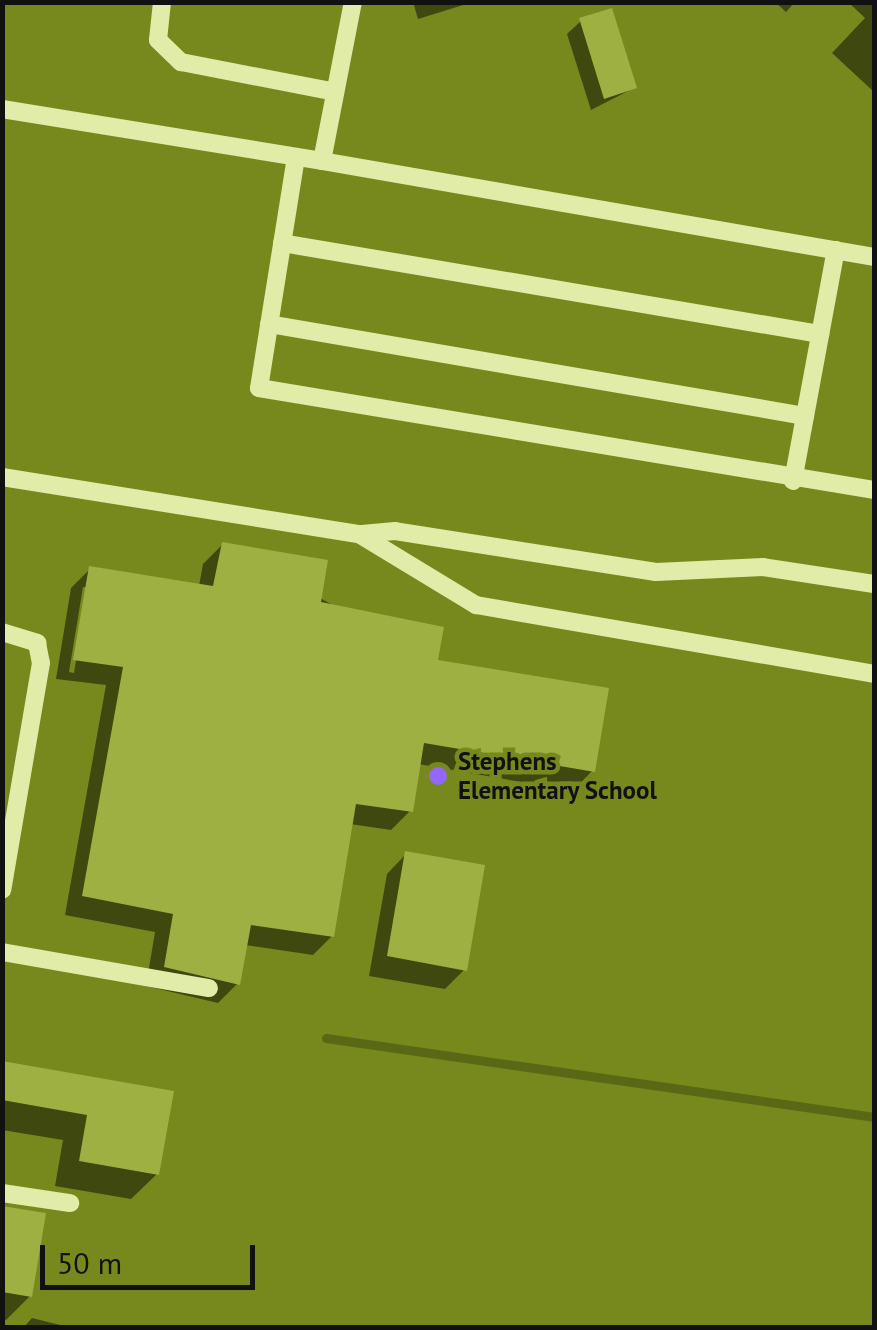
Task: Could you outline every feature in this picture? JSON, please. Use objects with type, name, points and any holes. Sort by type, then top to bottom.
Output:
[{"type":"lane","points":[[162,2],[158,40],[181,62],[335,92]]},
{"type":"lane","points":[[322,161],[354,2]]},
{"type":"lane","points":[[2,109],[874,257]]},
{"type":"lane","points":[[296,156],[258,388],[793,481],[874,490]]},
{"type":"lane","points":[[282,244],[820,334]]},
{"type":"lane","points":[[793,481],[836,250]]},
{"type":"lane","points":[[269,324],[805,416]]},
{"type":"lane","points":[[2,476],[360,534],[656,572],[763,567],[874,584]]},
{"type":"lane","points":[[360,534],[476,605],[874,674]]},
{"type":"lane","points":[[2,632],[37,643],[42,663],[2,890]]},
{"type":"lane","points":[[2,952],[209,988]]},
{"type":"lane","points":[[2,1193],[70,1203]]},
{"type":"building","points":[[612,8],[637,88],[604,99],[579,18]]},
{"type":"building","points":[[222,542],[328,560],[321,602],[444,627],[438,660],[609,688],[595,772],[424,743],[413,812],[356,804],[334,937],[251,925],[240,985],[164,967],[173,914],[82,896],[123,667],[73,660],[89,566],[213,586]]},
{"type":"building","points":[[405,851],[485,865],[467,971],[387,956]]},
{"type":"building","points":[[2,1061],[174,1091],[159,1175],[79,1161],[87,1115],[2,1100]]},
{"type":"building","points":[[2,1206],[46,1213],[32,1297],[2,1292]]},
{"type":"waterway","points":[[326,1038],[874,1117]]},
{"type":"place","name":"Stephens Elementary School","points":[[438,776]]}]
